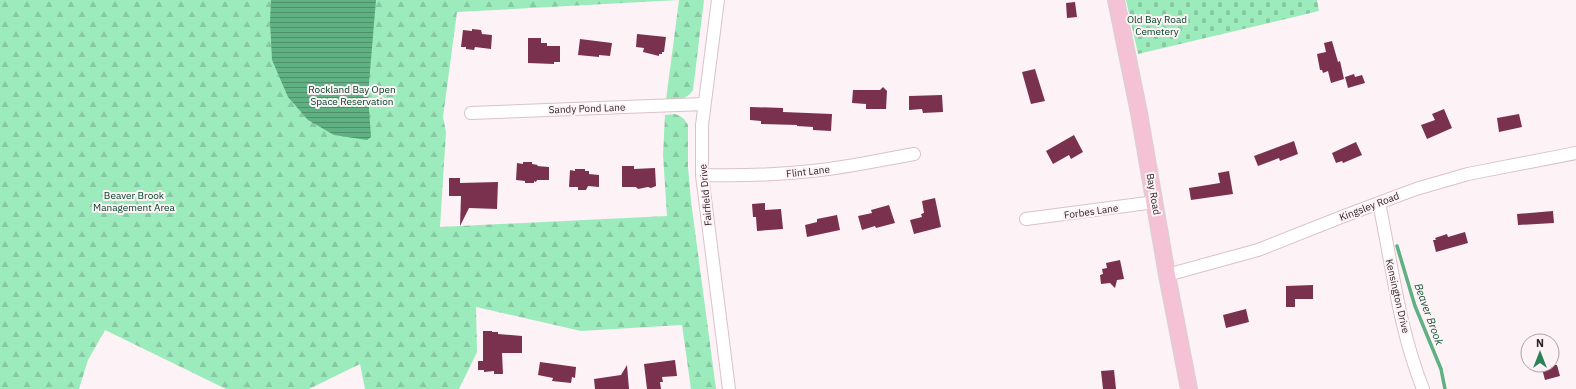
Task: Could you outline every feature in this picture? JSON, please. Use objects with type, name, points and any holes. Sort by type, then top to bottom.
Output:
[{"type":"main road","name":"Bay Road","points":[[1116,0],[1155,202],[1167,275],[1190,389]]},
{"type":"street","name":"Fairfield Drive","points":[[718,0],[702,125],[702,175],[729,389]]},
{"type":"street","name":"Sandy Pond Lane","points":[[471,113],[704,104]]},
{"type":"street","name":"Kingsley Road","points":[[1167,275],[1258,250],[1416,189],[1468,174],[1576,153]]},
{"type":"street","name":"Flint Lane","points":[[702,175],[756,176],[812,171],[854,166],[914,154]]},
{"type":"street","name":"Forbes Lane","points":[[1026,220],[1155,202]]},
{"type":"street","name":"Kensington Drive","points":[[1379,202],[1395,289],[1416,372],[1423,389]]},
{"type":"green space","points":[[0,0],[679,0],[457,12],[443,117],[446,132],[440,227],[667,216],[663,155],[665,115],[675,114],[680,116],[688,125],[688,167],[691,201],[716,389],[691,389],[682,325],[581,331],[476,307],[477,352],[459,389],[365,389],[360,364],[309,389],[226,389],[105,330],[88,360],[79,389],[0,389]]},
{"type":"green space","points":[[679,0],[704,0],[693,90],[685,98],[666,100]]},
{"type":"green space","name":"Old Bay Road Cemetery","points":[[1126,0],[1317,0],[1319,11],[1138,54]]},
{"type":"shaded area","points":[[271,0],[376,0],[368,95],[371,137],[367,140],[334,135],[308,120],[288,97],[272,60],[270,21]]},
{"type":"building","points":[[1075,2],[1077,17],[1067,18],[1066,3]]},
{"type":"building","points":[[472,29],[481,30],[482,34],[492,35],[491,49],[475,47],[474,50],[461,47],[463,30],[472,31]]},
{"type":"building","points":[[637,34],[666,37],[664,52],[659,54],[659,56],[643,52],[644,48],[636,47]]},
{"type":"building","points":[[528,38],[541,38],[541,43],[547,43],[547,46],[560,46],[560,62],[554,62],[554,64],[528,63]]},
{"type":"building","points":[[580,39],[612,43],[610,56],[599,55],[599,57],[578,55]]},
{"type":"building","points":[[1332,41],[1338,62],[1340,61],[1344,79],[1331,83],[1328,71],[1323,73],[1322,70],[1320,70],[1317,54],[1326,52],[1324,43]]},
{"type":"building","points":[[1035,69],[1045,101],[1031,104],[1022,72]]},
{"type":"building","points":[[1354,74],[1355,77],[1362,75],[1365,83],[1348,88],[1345,77]]},
{"type":"building","points":[[883,87],[887,91],[886,109],[866,109],[866,104],[852,103],[853,90],[880,90]]},
{"type":"building","points":[[942,95],[943,112],[923,113],[922,109],[909,110],[909,96]]},
{"type":"building","points":[[750,107],[783,108],[783,112],[832,114],[831,131],[813,130],[813,127],[797,125],[761,124],[761,121],[750,120]]},
{"type":"building","points":[[1444,109],[1452,128],[1427,139],[1421,125],[1435,120],[1432,114]]},
{"type":"building","points":[[1519,114],[1522,127],[1499,132],[1497,118]]},
{"type":"building","points":[[1074,135],[1083,152],[1071,159],[1069,155],[1053,164],[1046,151]]},
{"type":"building","points":[[1294,141],[1298,154],[1280,161],[1279,158],[1258,166],[1254,156]]},
{"type":"building","points":[[1356,142],[1362,155],[1343,163],[1342,161],[1336,163],[1332,153]]},
{"type":"building","points":[[523,162],[532,162],[532,164],[538,165],[537,166],[549,167],[549,180],[537,180],[536,182],[534,181],[534,183],[525,183],[525,181],[516,180],[517,163],[523,164]]},
{"type":"building","points":[[622,166],[634,166],[634,169],[655,168],[656,186],[638,189],[636,187],[622,187]]},
{"type":"building","points":[[575,169],[585,169],[585,171],[589,171],[589,174],[599,175],[599,187],[588,186],[586,190],[578,190],[578,187],[569,187],[570,170],[575,171]]},
{"type":"building","points":[[1229,171],[1233,194],[1191,200],[1189,188],[1220,183],[1218,173]]},
{"type":"building","points":[[449,178],[460,178],[460,183],[498,182],[497,209],[469,208],[460,226],[461,196],[449,196]]},
{"type":"building","points":[[935,198],[941,227],[914,234],[910,220],[922,217],[921,214],[924,213],[922,201]]},
{"type":"building","points":[[765,203],[765,210],[781,209],[783,229],[757,231],[756,217],[753,217],[752,204]]},
{"type":"building","points":[[889,205],[895,223],[876,228],[875,226],[862,230],[858,216],[872,213],[871,210]]},
{"type":"building","points":[[1553,211],[1554,223],[1518,225],[1517,214]]},
{"type":"building","points":[[837,215],[840,230],[807,237],[805,225],[817,222],[817,219]]},
{"type":"building","points":[[1465,232],[1468,243],[1436,252],[1433,240],[1436,240],[1435,238],[1447,234],[1448,237]]},
{"type":"building","points":[[1120,260],[1124,279],[1117,280],[1115,288],[1110,283],[1101,284],[1100,275],[1103,274],[1102,269],[1107,268],[1106,263]]},
{"type":"building","points":[[1313,285],[1313,299],[1295,299],[1295,307],[1286,307],[1286,286]]},
{"type":"building","points":[[1246,309],[1249,322],[1226,328],[1223,315]]},
{"type":"building","points":[[483,331],[522,336],[522,353],[502,353],[503,374],[494,374],[494,371],[484,372],[484,370],[478,370],[478,361],[483,361]]},
{"type":"building","points":[[675,360],[677,376],[662,377],[663,382],[660,382],[661,389],[647,389],[644,364]]},
{"type":"building","points":[[540,362],[576,367],[575,378],[572,377],[571,383],[552,381],[553,378],[538,375]]},
{"type":"building","points":[[627,365],[629,389],[595,389],[594,379],[621,375]]},
{"type":"building","points":[[1114,370],[1116,389],[1103,389],[1101,371]]},
{"type":"building","points":[[1543,373],[1559,373],[1560,376],[1545,380]]},
{"type":"waterway","name":"Beaver Brook","points":[[1397,246],[1415,306],[1441,369],[1445,389]]},
{"type":"park label","name":"Rockland Bay Open Space Reservation","points":[[352,94]]},
{"type":"park label","name":"Beaver Brook Management Area","points":[[134,200]]}]
